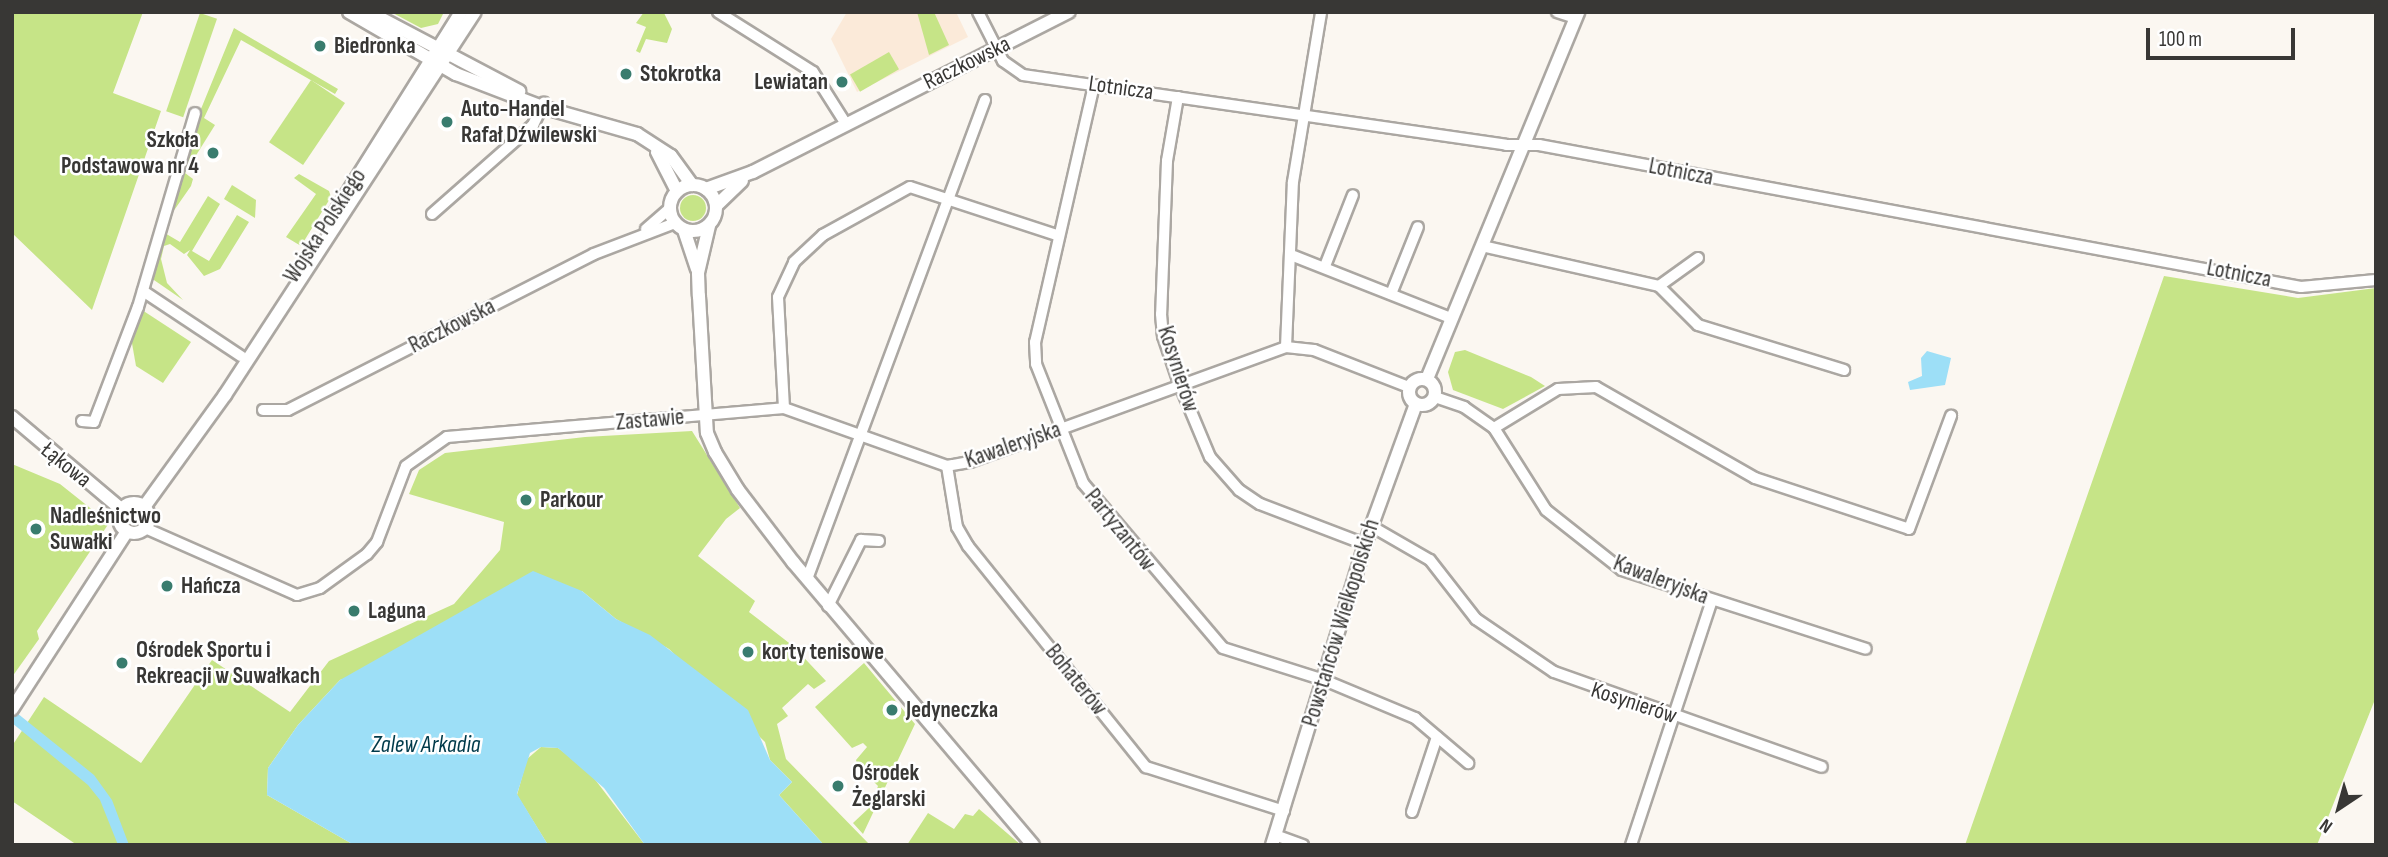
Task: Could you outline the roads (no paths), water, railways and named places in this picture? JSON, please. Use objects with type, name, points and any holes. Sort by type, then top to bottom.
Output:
[{"type":"street","points":[[349,12],[440,59],[543,104],[645,138],[671,156],[716,206],[698,273],[706,415]]},
{"type":"street","points":[[369,12],[440,59]]},
{"type":"street","name":"Wojska Polskiego","points":[[190,441],[225,395],[440,59],[461,12]]},
{"type":"street","name":"Wojska Polskiego","points":[[190,441],[241,356],[440,59],[475,12]]},
{"type":"street","name":"Lotnicza","points":[[978,12],[996,48],[1016,72],[1524,144],[2301,286],[2376,280]]},
{"type":"street","name":"Raczkowska","points":[[699,187],[753,172],[1069,12]]},
{"type":"street","points":[[1286,347],[1303,114],[1321,12]]},
{"type":"street","points":[[1427,379],[1577,15],[1557,12]]},
{"type":"street","points":[[725,14],[813,72],[846,124]]},
{"type":"street","name":"Partyzantów","points":[[1094,85],[1057,235],[1035,342],[1036,364],[1060,429],[1096,502],[1212,640],[1238,655],[1324,680],[1415,719],[1468,764]]},
{"type":"street","name":"Kosynierów","points":[[1178,97],[1167,161],[1161,314],[1163,337],[1179,383],[1210,457],[1238,490],[1260,504],[1365,544]]},
{"type":"street","points":[[807,579],[862,438],[985,100]]},
{"type":"street","points":[[432,214],[533,125],[543,104]]},
{"type":"street","points":[[82,421],[94,422],[143,291],[195,113]]},
{"type":"street","points":[[645,138],[666,163],[677,191],[669,209],[698,273]]},
{"type":"street","name":"Raczkowska","points":[[716,206],[753,172]]},
{"type":"street","points":[[677,191],[699,187]]},
{"type":"street","points":[[784,408],[778,297],[794,262],[823,235],[901,188],[948,196],[1057,235]]},
{"type":"street","points":[[1325,266],[1353,195]]},
{"type":"street","name":"Raczkowska","points":[[263,410],[295,406],[640,234],[669,209]]},
{"type":"street","points":[[679,227],[697,232],[709,226]]},
{"type":"street","name":"Raczkowska","points":[[640,234],[679,227]]},
{"type":"street","points":[[1391,294],[1418,227]]},
{"type":"street","points":[[1482,246],[1659,286],[1698,325],[1844,370]]},
{"type":"street","points":[[1291,255],[1325,266],[1451,318]]},
{"type":"street","points":[[1659,286],[1698,258]]},
{"type":"street","points":[[143,291],[241,356]]},
{"type":"street","name":"Kawaleryjska","points":[[706,415],[784,408],[862,438],[947,466],[970,462],[1179,383],[1286,347],[1314,350],[1409,387]]},
{"type":"street","points":[[1427,379],[1434,385],[1435,397],[1427,404],[1416,404],[1409,397],[1409,387],[1414,380],[1427,379]]},
{"type":"street","points":[[1494,428],[1558,389],[1596,387],[1755,478],[1909,529],[1951,416]]},
{"type":"street","name":"Kawaleryjska","points":[[1435,397],[1464,407],[1494,428],[1546,510],[1575,536],[1622,570],[1866,649]]},
{"type":"street","name":"Powstańców Wielkopolskich","points":[[1274,840],[1365,544],[1416,404]]},
{"type":"street","name":"Zastawie","points":[[145,528],[297,595],[320,588],[367,554],[377,542],[406,466],[434,443],[473,434],[706,415],[707,433],[737,490],[828,606],[1032,845]]},
{"type":"street","name":"Łąkowa","points":[[14,422],[122,510]]},
{"type":"street","points":[[144,507],[190,441]]},
{"type":"street","name":"Bohaterów","points":[[947,466],[957,527],[968,546],[1146,767],[1284,811]]},
{"type":"street","points":[[127,531],[120,523],[122,510],[131,503],[144,507]]},
{"type":"street","points":[[12,709],[127,531],[145,528],[149,519],[144,507]]},
{"type":"street","name":"Kosynierów","points":[[1371,526],[1430,560],[1476,619],[1526,656],[1580,685],[1822,766]]},
{"type":"street","points":[[828,606],[861,540],[879,541]]},
{"type":"street","points":[[1631,845],[1712,600]]},
{"type":"street","points":[[1412,812],[1437,737]]},
{"type":"street","points":[[1274,840],[1304,845]]},
{"type":"water","points":[[1927,351],[1951,358],[1945,385],[1910,390],[1908,382],[1922,376],[1921,358]]},
{"type":"water","name":"Zalew Arkadia","points":[[533,571],[582,591],[616,619],[650,635],[748,710],[770,760],[792,782],[779,795],[824,845],[645,845],[604,788],[558,748],[541,747],[530,753],[517,794],[548,845],[354,845],[267,795],[268,768],[298,725],[340,680]]},
{"type":"water","points":[[12,709],[94,775],[112,800],[129,845],[118,845],[100,800],[88,785],[12,723]]},
{"type":"place","name":"Biedronka","points":[[320,46]]},
{"type":"place","name":"Stokrotka","points":[[626,74]]},
{"type":"place","name":"Lewiatan","points":[[842,82]]},
{"type":"place","name":"Auto-Handel Rafał Dźwilewski","points":[[447,122]]},
{"type":"place","name":"Szkoła Podstawowa nr 4","points":[[213,153]]},
{"type":"place","name":"Parkour","points":[[526,500]]},
{"type":"place","name":"Nadleśnictwo Suwałki","points":[[36,529]]},
{"type":"place","name":"Hańcza","points":[[167,586]]},
{"type":"place","name":"Laguna","points":[[354,611]]},
{"type":"place","name":"korty tenisowe","points":[[748,652]]},
{"type":"place","name":"Ośrodek Sportu i Rekreacji w Suwałkach","points":[[122,663]]},
{"type":"place","name":"Jedyneczka","points":[[892,710]]},
{"type":"place","name":"Ośrodek Żeglarski","points":[[838,786]]}]
